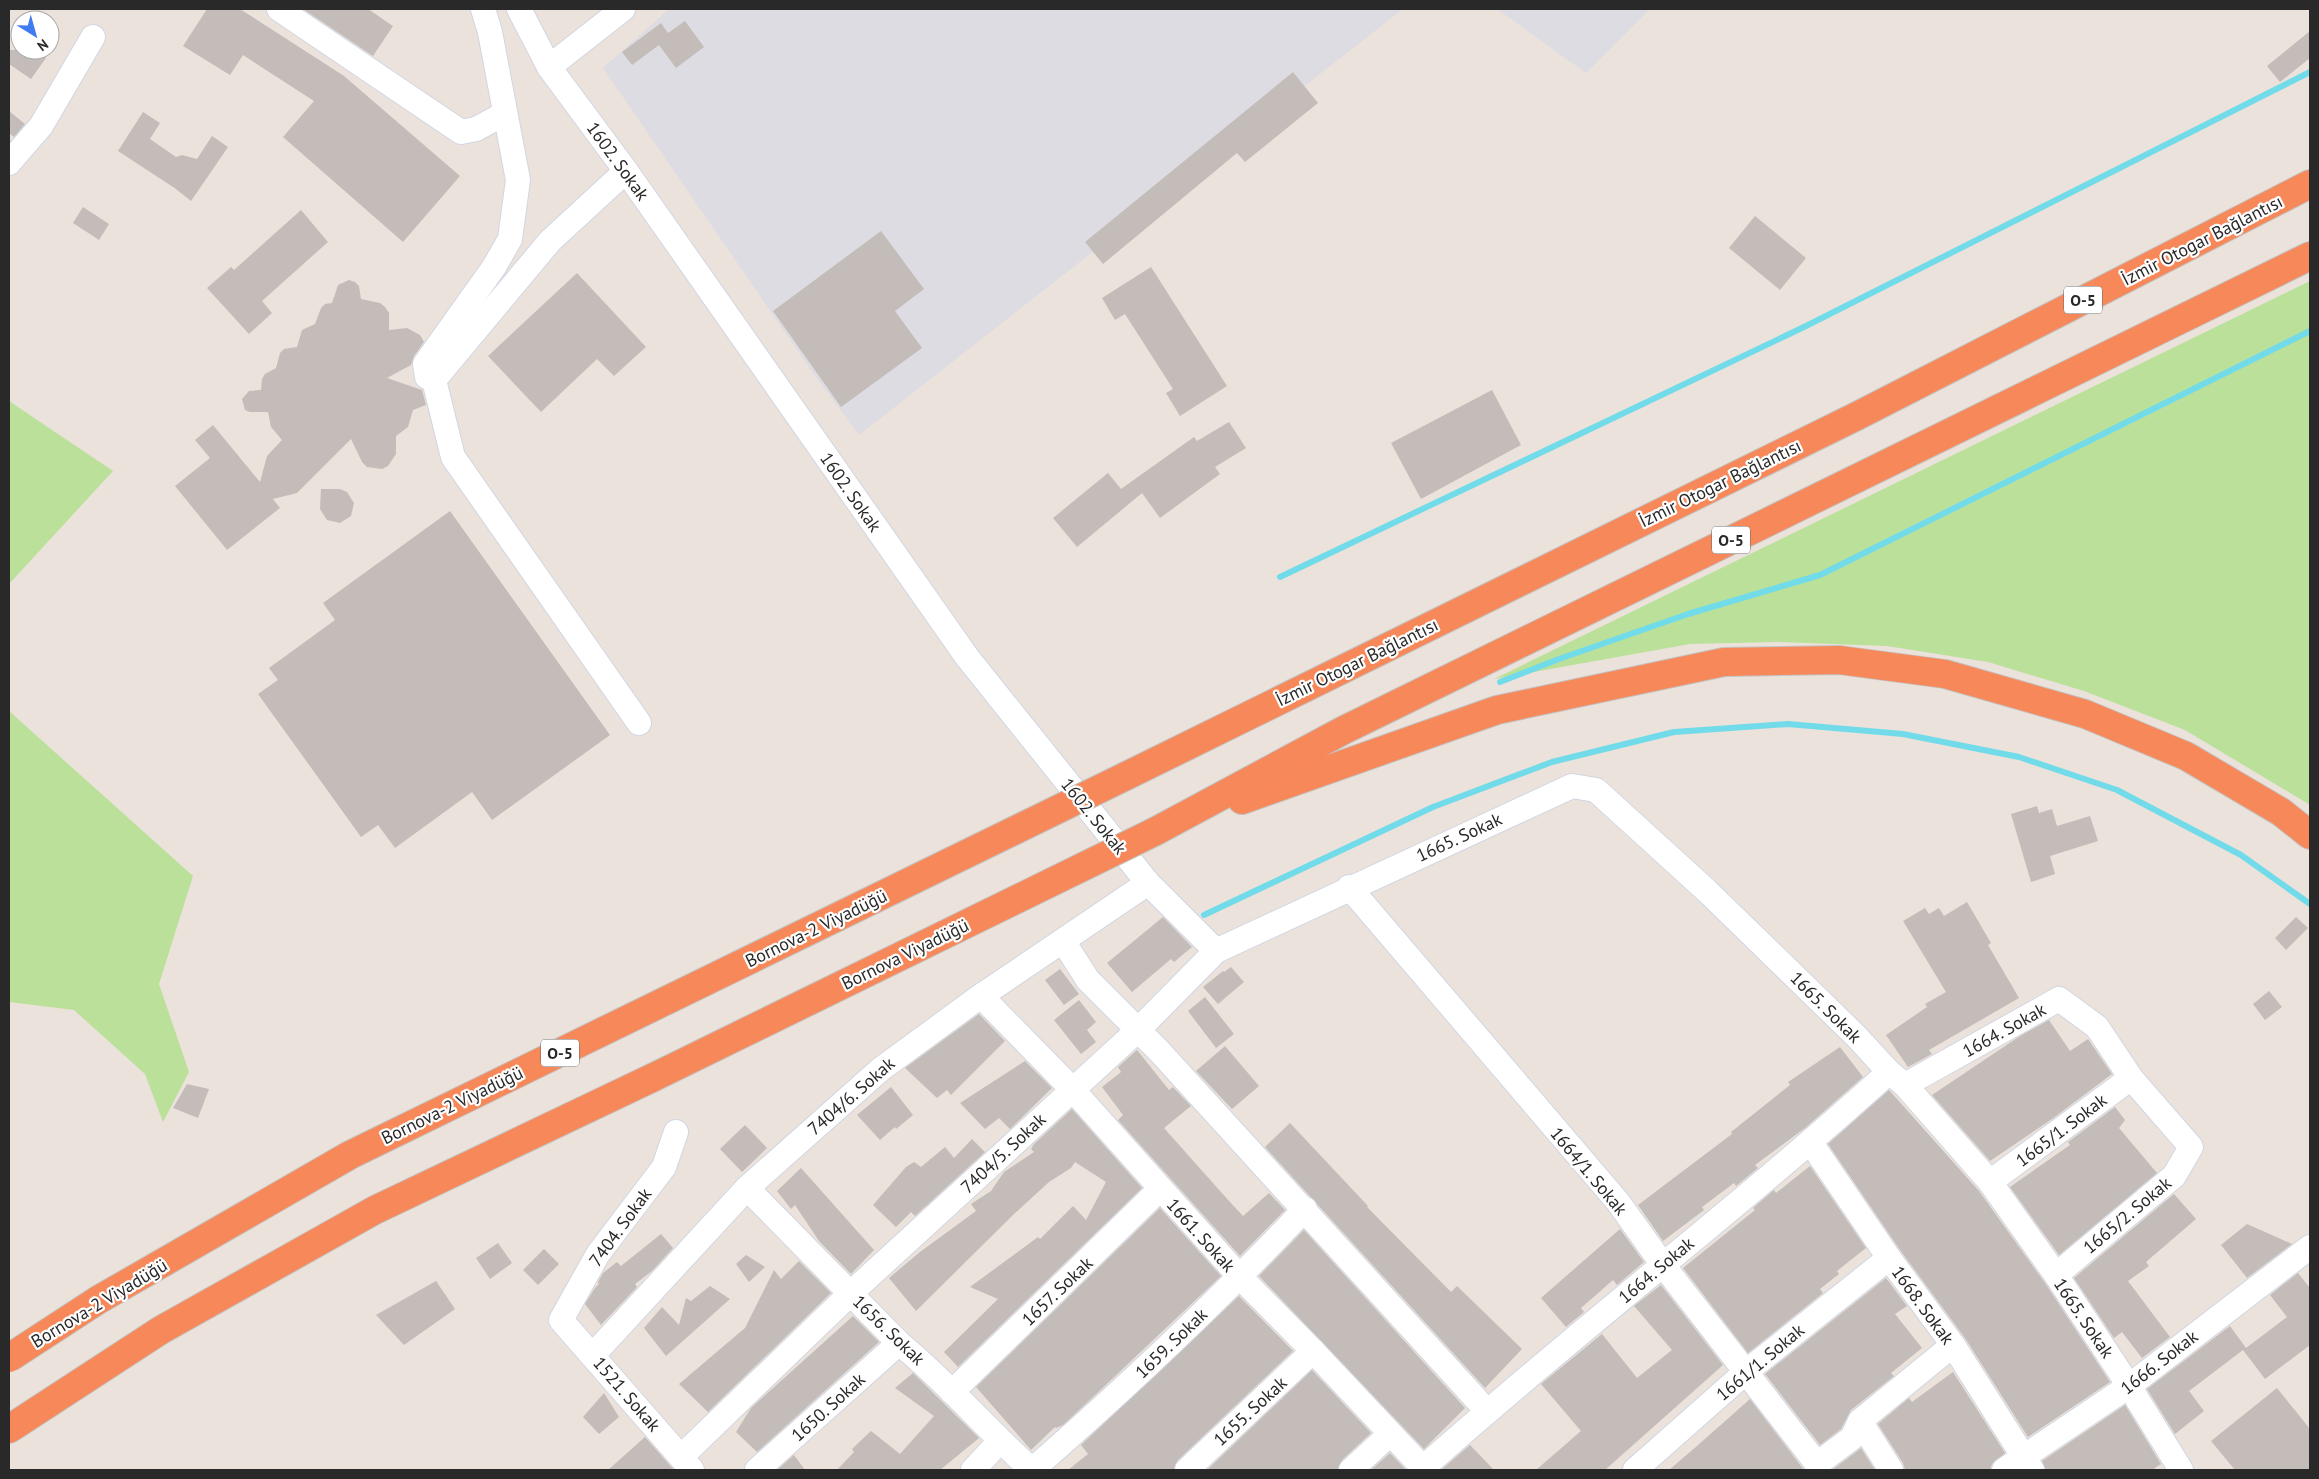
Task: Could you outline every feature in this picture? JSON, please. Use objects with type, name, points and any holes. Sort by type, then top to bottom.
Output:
[{"type":"highway","name":"İzmir Otogar Bağlantısı","points":[[1126,776],[1857,416],[2310,184]]},
{"type":"highway","name":"O-5","points":[[1156,831],[1344,730],[2310,256]]},
{"type":"highway","points":[[1156,831],[1497,710],[1724,662],[1839,660],[1945,674],[2085,714],[2186,756],[2281,812],[2310,835]]},
{"type":"highway","name":"Bornova-2 Viyadüğü","points":[[9,1358],[98,1300],[350,1155],[1126,776]]},
{"type":"highway","name":"Bornova Viyadüğü","points":[[9,1429],[161,1330],[374,1210],[654,1077],[1156,831]]},
{"type":"street","points":[[279,9],[461,132],[476,129],[504,114]]},
{"type":"street","points":[[483,9],[490,32],[518,180],[510,239],[494,267],[424,364],[428,376],[434,380],[453,457],[639,723]]},
{"type":"street","name":"1602. Sokak","points":[[519,9],[549,68],[626,171],[967,657],[1148,883],[1216,951]]},
{"type":"street","points":[[549,68],[623,9]]},
{"type":"street","points":[[9,163],[41,126],[93,37]]},
{"type":"street","points":[[434,380],[550,241],[626,171]]},
{"type":"street","name":"1665. Sokak","points":[[1350,887],[1572,786],[1596,790],[1707,891],[1857,1036],[1990,1182],[2056,1275],[2129,1386],[2181,1470]]},
{"type":"street","name":"7404/6. Sokak","points":[[593,1355],[748,1188],[896,1056],[1148,883]]},
{"type":"street","name":"7404/5. Sokak","points":[[686,1463],[851,1293],[1138,1030],[1216,951],[1350,887]]},
{"type":"street","name":"1664/1. Sokak","points":[[1350,887],[1618,1202],[1663,1265],[1747,1371],[1817,1467]]},
{"type":"street","points":[[1063,941],[1088,980],[1138,1030],[1305,1209],[1487,1411]]},
{"type":"street","name":"1661. Sokak","points":[[981,996],[1072,1089],[1240,1277],[1313,1351],[1424,1469]]},
{"type":"street","name":"1664. Sokak","points":[[1424,1469],[1487,1411],[1663,1265],[1811,1143],[1897,1079],[2059,999],[2097,1027],[2131,1078],[2191,1147]]},
{"type":"street","name":"1665/1. Sokak","points":[[1990,1182],[2131,1078]]},
{"type":"street","name":"7404. Sokak","points":[[561,1320],[598,1254],[664,1168],[676,1132]]},
{"type":"street","name":"1668. Sokak","points":[[1811,1143],[1889,1258],[1953,1345],[2019,1466]]},
{"type":"street","name":"1665/2. Sokak","points":[[2056,1275],[2174,1176],[2191,1147]]},
{"type":"street","name":"1656. Sokak","points":[[748,1188],[899,1344],[924,1363],[1000,1441],[1032,1470]]},
{"type":"street","name":"1657. Sokak","points":[[952,1392],[1160,1189]]},
{"type":"street","name":"1659. Sokak","points":[[1032,1470],[1112,1400],[1240,1277],[1305,1209]]},
{"type":"street","name":"1666. Sokak","points":[[2019,1466],[2129,1386],[2310,1247]]},
{"type":"street","name":"1661/1. Sokak","points":[[1635,1470],[1747,1371],[1889,1258]]},
{"type":"street","name":"1521. Sokak","points":[[561,1320],[686,1463]]},
{"type":"street","name":"1650. Sokak","points":[[757,1470],[899,1344]]},
{"type":"street","points":[[1817,1467],[1852,1438],[1860,1421],[1953,1345]]},
{"type":"street","name":"1655. Sokak","points":[[1187,1470],[1313,1351]]},
{"type":"street","points":[[1860,1421],[1891,1470]]},
{"type":"street","points":[[1351,1470],[1390,1434]]},
{"type":"street","points":[[973,1470],[1000,1441]]},
{"type":"shaded area","points":[[669,9],[1403,9],[859,435],[813,373],[603,68]]},
{"type":"shaded area","points":[[1497,9],[1650,9],[1586,73]]},
{"type":"green space","points":[[2310,281],[2310,805],[2185,730],[2084,691],[1988,662],[1887,646],[1777,642],[1690,644],[1494,679]]},
{"type":"green space","points":[[9,401],[113,471],[9,584]]},
{"type":"green space","points":[[9,711],[193,876],[159,984],[189,1072],[163,1122],[145,1074],[74,1010],[9,1002]]},
{"type":"building","points":[[207,9],[240,9],[344,76],[460,176],[403,242],[283,137],[314,101],[243,55],[230,75],[183,46]]},
{"type":"building","points":[[303,9],[368,9],[393,26],[373,56]]},
{"type":"building","points":[[685,21],[704,47],[676,68],[659,45],[632,65],[622,52],[661,23],[668,33]]},
{"type":"building","points":[[2310,31],[2310,58],[2280,82],[2267,66]]},
{"type":"building","points":[[9,50],[10,60],[45,60],[31,79],[9,64]]},
{"type":"building","points":[[1293,72],[1318,103],[1245,162],[1237,153],[1103,264],[1085,242]]},
{"type":"building","points":[[9,111],[25,124],[14,137],[9,133]]},
{"type":"building","points":[[143,112],[160,123],[150,139],[176,157],[182,155],[197,159],[212,136],[228,147],[191,201],[118,151]]},
{"type":"building","points":[[83,207],[109,224],[99,240],[73,223]]},
{"type":"building","points":[[301,210],[328,242],[262,301],[272,313],[249,334],[207,288],[231,267],[234,270]]},
{"type":"building","points":[[1755,216],[1806,258],[1780,290],[1729,248]]},
{"type":"building","points":[[881,231],[924,289],[895,311],[922,348],[841,407],[773,311]]},
{"type":"building","points":[[1151,267],[1227,386],[1180,416],[1166,393],[1173,389],[1125,314],[1115,320],[1102,298]]},
{"type":"building","points":[[577,273],[646,347],[614,376],[597,359],[541,412],[488,356]]},
{"type":"building","points":[[349,280],[359,286],[361,299],[380,303],[385,307],[389,313],[389,330],[407,328],[420,335],[424,342],[414,356],[411,365],[387,378],[422,390],[426,405],[413,410],[408,427],[396,436],[396,454],[388,466],[382,469],[367,467],[362,462],[351,439],[297,493],[273,499],[280,508],[227,550],[175,486],[210,458],[195,440],[213,425],[260,482],[267,456],[282,440],[271,427],[268,412],[250,412],[245,410],[242,399],[249,391],[261,390],[262,379],[265,374],[276,368],[280,353],[284,349],[297,347],[302,330],[315,324],[321,308],[325,304],[332,303],[338,285]]},
{"type":"building","points":[[1492,390],[1521,445],[1421,499],[1391,443]]},
{"type":"building","points":[[1229,422],[1246,448],[1215,467],[1220,474],[1160,518],[1142,493],[1077,547],[1053,518],[1108,473],[1121,489],[1194,437],[1197,441]]},
{"type":"building","points":[[321,489],[340,489],[347,492],[354,503],[351,516],[340,523],[327,520],[320,509]]},
{"type":"building","points":[[450,511],[610,735],[492,820],[472,792],[395,848],[378,825],[361,837],[258,694],[278,680],[269,668],[335,620],[323,603]]},
{"type":"building","points":[[2037,806],[2039,813],[2052,809],[2057,826],[2090,816],[2098,841],[2050,856],[2055,874],[2031,882],[2011,814]]},
{"type":"building","points":[[1967,902],[1991,943],[1988,945],[2019,998],[1929,1050],[1932,1054],[1908,1067],[1886,1035],[1927,1007],[1925,1004],[1946,992],[1903,921],[1925,908],[1929,914],[1939,908],[1944,916]]},
{"type":"building","points":[[1163,917],[1192,947],[1174,962],[1171,959],[1132,992],[1107,963]]},
{"type":"building","points":[[2296,917],[2308,928],[2286,950],[2275,938]]},
{"type":"building","points":[[1231,967],[1244,982],[1218,1004],[1203,987]]},
{"type":"building","points":[[1060,969],[1079,994],[1064,1005],[1045,980]]},
{"type":"building","points":[[2269,991],[2282,1007],[2265,1020],[2253,1004]]},
{"type":"building","points":[[1205,997],[1234,1034],[1216,1048],[1188,1011]]},
{"type":"building","points":[[1079,1000],[1096,1022],[1087,1030],[1096,1042],[1081,1054],[1054,1020]]},
{"type":"building","points":[[979,1014],[1005,1041],[951,1095],[947,1090],[937,1098],[905,1068]]},
{"type":"building","points":[[2049,1020],[2070,1051],[2088,1039],[2112,1074],[2052,1119],[1990,1161],[1932,1095],[2020,1036]]},
{"type":"building","points":[[1225,1046],[1259,1086],[1232,1109],[1196,1071]]},
{"type":"building","points":[[1840,1047],[1863,1077],[1805,1128],[1755,1165],[1758,1168],[1736,1186],[1734,1183],[1702,1207],[1704,1210],[1663,1241],[1638,1205],[1732,1134],[1731,1132],[1790,1085],[1788,1082]]},
{"type":"building","points":[[1137,1050],[1169,1090],[1173,1087],[1191,1106],[1164,1128],[1229,1201],[1243,1216],[1269,1193],[1285,1210],[1240,1256],[1118,1120],[1123,1115],[1102,1087],[1121,1072],[1118,1067]]},
{"type":"building","points":[[1025,1061],[1052,1088],[1010,1129],[999,1118],[985,1129],[960,1103]]},
{"type":"building","points":[[187,1084],[209,1089],[198,1118],[173,1108]]},
{"type":"building","points":[[891,1087],[913,1115],[880,1140],[857,1115]]},
{"type":"building","points":[[1889,1090],[1979,1191],[2045,1283],[2110,1382],[2028,1437],[1965,1338],[1900,1250],[1828,1144]]},
{"type":"building","points":[[2115,1107],[2125,1120],[2119,1128],[2157,1173],[2059,1255],[2010,1187],[2070,1145],[2068,1142]]},
{"type":"building","points":[[1072,1109],[1142,1188],[958,1367],[944,1352],[998,1299],[970,1287],[1038,1237],[1040,1239],[1073,1206],[1086,1220],[1106,1182],[1075,1162],[1071,1168],[1049,1182],[1014,1214],[916,1311],[889,1278],[920,1252],[976,1211],[971,1204],[991,1191],[1004,1172],[1034,1152],[1031,1149],[1034,1144]]},
{"type":"building","points":[[1290,1123],[1367,1207],[1451,1292],[1457,1286],[1522,1349],[1485,1388],[1265,1147]]},
{"type":"building","points":[[745,1125],[767,1148],[742,1172],[720,1149]]},
{"type":"building","points":[[972,1139],[985,1152],[915,1216],[911,1212],[896,1227],[873,1205],[906,1167],[914,1162],[921,1167],[945,1147],[954,1158]]},
{"type":"building","points":[[1810,1166],[1866,1248],[1837,1271],[1839,1274],[1820,1289],[1823,1293],[1748,1353],[1683,1268],[1755,1210],[1753,1208],[1774,1190],[1776,1193]]},
{"type":"building","points":[[801,1168],[874,1250],[851,1274],[819,1241],[795,1205],[791,1209],[777,1191]]},
{"type":"building","points":[[2174,1194],[2196,1219],[2146,1262],[2149,1266],[2128,1281],[2170,1337],[2142,1358],[2122,1332],[2114,1338],[2074,1278]]},
{"type":"building","points":[[1160,1208],[1221,1276],[1063,1425],[1055,1427],[1031,1450],[976,1387]]},
{"type":"building","points":[[2247,1224],[2292,1244],[2247,1278],[2221,1245]]},
{"type":"building","points":[[1620,1229],[1644,1262],[1617,1285],[1613,1280],[1581,1308],[1584,1312],[1566,1327],[1541,1298]]},
{"type":"building","points":[[1304,1230],[1465,1408],[1424,1449],[1259,1276]]},
{"type":"building","points":[[661,1234],[673,1248],[652,1271],[635,1284],[637,1287],[601,1325],[585,1304],[599,1284],[598,1282],[603,1273],[617,1262],[621,1266]]},
{"type":"building","points":[[498,1243],[512,1263],[490,1279],[476,1258]]},
{"type":"building","points":[[544,1249],[559,1264],[538,1285],[523,1270]]},
{"type":"building","points":[[746,1255],[765,1267],[749,1282],[736,1264]]},
{"type":"building","points":[[799,1261],[831,1293],[708,1412],[679,1384],[745,1328],[774,1270],[781,1279]]},
{"type":"building","points":[[2298,1273],[2310,1288],[2310,1345],[2265,1379],[2243,1350],[2189,1391],[2204,1411],[2175,1434],[2147,1389],[2230,1326],[2246,1348],[2287,1317],[2270,1295]]},
{"type":"building","points":[[1886,1278],[1907,1306],[1895,1314],[1922,1348],[1891,1373],[1894,1376],[1851,1410],[1841,1429],[1820,1445],[1765,1374]]},
{"type":"building","points":[[436,1281],[455,1309],[404,1345],[376,1315]]},
{"type":"building","points":[[1661,1285],[1723,1365],[1605,1470],[1536,1470],[1581,1431],[1541,1384],[1602,1334],[1637,1378],[1672,1350],[1634,1306]]},
{"type":"building","points":[[710,1286],[730,1299],[666,1356],[644,1328],[662,1307],[679,1325],[686,1298],[691,1301]]},
{"type":"building","points":[[1239,1296],[1293,1351],[1178,1460],[1174,1470],[1068,1470],[1088,1454],[1081,1445]]},
{"type":"building","points":[[853,1316],[879,1342],[757,1452],[736,1432],[751,1408]]},
{"type":"building","points":[[1312,1370],[1371,1433],[1342,1460],[1338,1470],[1207,1470]]},
{"type":"building","points":[[1953,1372],[2005,1453],[1992,1464],[1990,1470],[1905,1470],[1903,1463],[1878,1424],[1909,1398],[1912,1402]]},
{"type":"building","points":[[913,1373],[979,1438],[940,1470],[837,1470],[854,1452],[852,1449],[871,1431],[900,1454],[934,1416],[895,1388]]},
{"type":"building","points":[[2277,1388],[2310,1429],[2310,1470],[2235,1470],[2211,1441]]},
{"type":"building","points":[[604,1393],[619,1417],[599,1434],[583,1417]]},
{"type":"building","points":[[1750,1399],[1804,1470],[1669,1470],[1697,1446]]},
{"type":"building","points":[[2125,1405],[2161,1464],[2152,1470],[2046,1470],[2042,1461]]},
{"type":"building","points":[[645,1437],[674,1470],[608,1470]]},
{"type":"building","points":[[1470,1445],[1494,1470],[1441,1470]]},
{"type":"building","points":[[1860,1449],[1875,1470],[1832,1470]]},
{"type":"building","points":[[1390,1453],[1406,1470],[1371,1470]]},
{"type":"building","points":[[794,1455],[805,1470],[777,1470]]},
{"type":"waterway","points":[[1280,577],[1804,327],[2310,72]]},
{"type":"waterway","points":[[1500,682],[1559,659],[1688,614],[1820,575],[2310,331]]},
{"type":"waterway","points":[[1204,915],[1433,807],[1552,762],[1674,732],[1788,724],[1903,734],[2019,757],[2117,790],[2241,855],[2310,904]]}]
